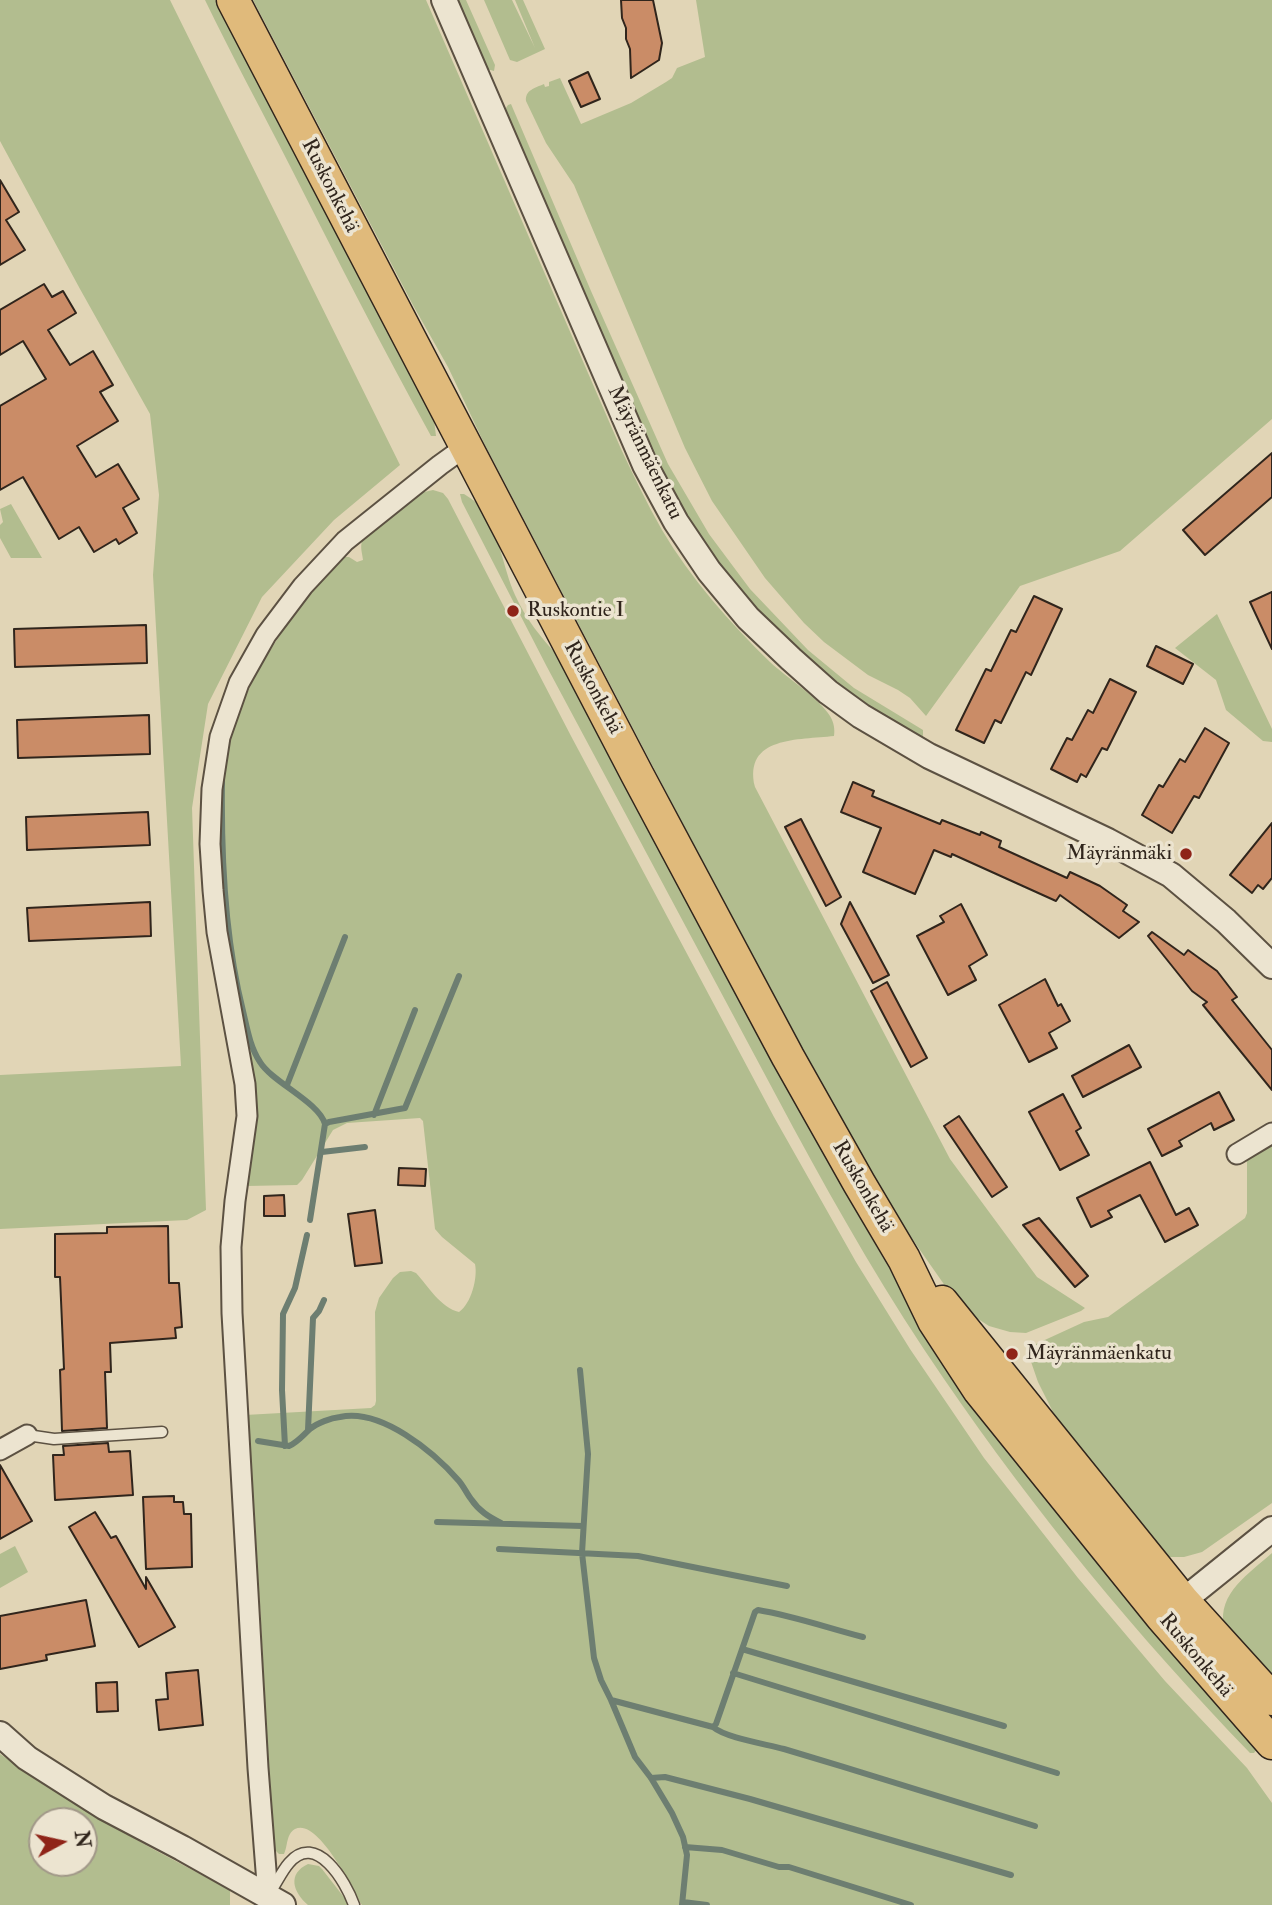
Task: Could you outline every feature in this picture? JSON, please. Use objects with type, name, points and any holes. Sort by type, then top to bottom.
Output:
[{"type":"main road","name":"Ruskonkehä","points":[[233,0],[465,447],[788,1056],[904,1259],[950,1310],[1272,1743]]},
{"type":"main road","name":"Ruskonkehä","points":[[1173,1609],[1272,1699]]},
{"type":"street","name":"Mäyränmäenkatu","points":[[444,0],[645,465],[676,522],[709,571],[748,618],[828,692],[861,716],[929,756],[1108,841],[1171,875],[1226,921],[1272,966]]},
{"type":"street","points":[[276,1900],[258,1754],[232,1313],[231,1247],[247,1116],[245,1084],[217,932],[210,844],[212,789],[220,737],[240,683],[266,635],[303,586],[345,541],[465,447]]},
{"type":"street","points":[[1237,1154],[1272,1133]]},
{"type":"street","points":[[0,1450],[27,1435]]},
{"type":"street","points":[[1173,1609],[1272,1529]]},
{"type":"street","points":[[0,1734],[27,1758],[104,1807],[276,1900]]},
{"type":"lane","points":[[27,1435],[54,1439],[162,1433]]},
{"type":"lane","points":[[276,1900],[289,1862],[306,1853],[327,1861],[339,1875],[354,1905]]},
{"type":"green space","points":[[0,0],[170,0],[400,465],[334,520],[262,597],[208,704],[192,808],[206,1210],[187,1220],[0,1229],[0,1075],[181,1066],[153,575],[159,495],[150,414],[0,141]]},
{"type":"green space","points":[[205,0],[215,0],[230,25],[434,420],[436,436],[431,436],[395,369]]},
{"type":"green space","points":[[253,0],[426,0],[621,449],[662,530],[685,566],[726,616],[770,662],[819,702],[830,716],[834,736],[790,740],[765,750],[757,758],[754,770],[755,787],[950,1159],[1037,1277],[1085,1308],[1081,1311],[1026,1333],[989,1326],[975,1317],[948,1290],[901,1223],[822,1085],[684,826],[484,443],[448,367]]},
{"type":"green space","points":[[456,0],[466,0],[495,65],[494,71],[487,69]]},
{"type":"green space","points":[[484,0],[512,0],[535,48],[515,0],[523,0],[545,49],[517,62],[510,60]]},
{"type":"green space","points":[[696,0],[1272,0],[1272,419],[1120,551],[1020,586],[926,716],[910,698],[868,675],[824,642],[804,623],[765,578],[712,501],[685,448],[574,185],[546,143],[526,101],[531,90],[544,84],[545,87],[549,86],[549,82],[560,78],[581,124],[631,103],[672,78],[677,68],[705,57]]},
{"type":"green space","points":[[511,104],[668,464],[709,534],[750,589],[808,650],[854,688],[923,730],[923,737],[914,735],[849,695],[803,658],[742,596],[701,540],[662,474],[504,111]]},
{"type":"green space","points":[[433,490],[443,493],[448,499],[774,1117],[856,1262],[910,1349],[984,1458],[1078,1578],[1165,1681],[1247,1768],[1272,1803],[1272,1905],[362,1905],[334,1857],[314,1834],[304,1828],[295,1829],[289,1837],[284,1854],[275,1850],[245,1415],[371,1408],[376,1401],[375,1312],[379,1298],[393,1278],[400,1272],[416,1273],[446,1306],[459,1312],[470,1297],[476,1270],[475,1264],[435,1229],[423,1121],[420,1118],[347,1123],[333,1130],[297,1185],[247,1186],[240,1014],[225,911],[220,798],[224,761],[239,712],[257,671],[298,607],[343,557],[357,562],[363,560],[361,545],[364,537],[420,493]]},
{"type":"green space","points":[[460,494],[477,503],[487,517],[497,538],[519,604],[534,628],[559,657],[778,1070],[916,1314],[1258,1748],[1254,1753],[1250,1753],[1208,1709],[1128,1619],[1051,1525],[944,1379],[904,1318],[794,1129],[547,667]]},
{"type":"green space","points":[[11,504],[42,558],[11,558],[0,538],[0,525],[3,522],[0,509]]},
{"type":"green space","points":[[1217,614],[1272,729],[1272,742],[1263,741],[1226,710],[1216,680],[1175,648]]},
{"type":"green space","points":[[1272,1141],[1272,1503],[1202,1552],[1184,1557],[1167,1557],[1062,1430],[1038,1382],[1028,1353],[1036,1344],[1084,1322],[1108,1317],[1245,1218],[1247,1160]]},
{"type":"green space","points":[[15,1546],[28,1572],[0,1588],[0,1554]]},
{"type":"green space","points":[[1272,1553],[1272,1685],[1224,1627],[1223,1615],[1225,1604],[1237,1585]]},
{"type":"green space","points":[[0,1754],[80,1807],[28,1807],[28,1877],[98,1877],[98,1817],[230,1890],[230,1905],[0,1905]]},
{"type":"green space","points":[[308,1864],[319,1866],[350,1905],[308,1905],[299,1895],[294,1883],[297,1873]]},
{"type":"building","points":[[621,0],[653,0],[662,43],[659,60],[631,78],[630,49],[622,18]]},
{"type":"building","points":[[588,72],[600,99],[581,107],[569,81]]},
{"type":"building","points":[[0,180],[19,212],[6,220],[25,250],[0,265]]},
{"type":"building","points":[[44,284],[52,297],[63,291],[76,313],[48,330],[70,365],[93,351],[113,385],[100,392],[118,421],[77,446],[96,477],[118,464],[139,499],[123,508],[137,533],[119,544],[116,539],[94,552],[79,527],[59,539],[23,477],[0,490],[0,406],[46,379],[23,341],[0,355],[0,310]]},
{"type":"building","points":[[1272,453],[1272,497],[1205,555],[1183,530]]},
{"type":"building","points":[[1272,592],[1272,649],[1250,602]]},
{"type":"building","points":[[1034,596],[1062,609],[1031,675],[1026,672],[1001,723],[995,720],[984,743],[956,730],[986,669],[991,671],[1011,630],[1016,632]]},
{"type":"building","points":[[146,625],[147,663],[15,667],[14,629]]},
{"type":"building","points":[[1156,646],[1193,664],[1183,684],[1147,666]]},
{"type":"building","points":[[1110,679],[1136,692],[1107,750],[1102,748],[1086,777],[1081,774],[1077,782],[1051,769],[1067,738],[1072,740],[1088,710],[1093,713]]},
{"type":"building","points":[[149,715],[150,754],[18,758],[17,720]]},
{"type":"building","points":[[1205,728],[1229,743],[1199,798],[1194,796],[1172,833],[1142,815],[1159,785],[1163,787],[1180,759],[1185,762]]},
{"type":"building","points":[[853,782],[874,791],[872,796],[940,824],[942,820],[980,835],[981,832],[1001,841],[999,847],[1067,878],[1070,872],[1100,886],[1127,905],[1123,911],[1139,922],[1119,938],[1060,895],[1056,901],[952,854],[951,857],[934,850],[915,894],[863,872],[881,828],[841,812]]},
{"type":"building","points":[[148,812],[150,845],[27,850],[26,817]]},
{"type":"building","points":[[801,819],[841,897],[826,906],[785,827]]},
{"type":"building","points":[[1272,823],[1272,878],[1263,889],[1258,885],[1252,893],[1230,875]]},
{"type":"building","points":[[150,902],[151,936],[29,941],[27,908]]},
{"type":"building","points":[[850,902],[889,975],[873,983],[841,924]]},
{"type":"building","points":[[961,904],[987,955],[969,966],[976,980],[948,995],[917,936],[944,922],[940,916]]},
{"type":"building","points":[[1152,932],[1184,955],[1188,950],[1217,971],[1237,997],[1232,1000],[1272,1050],[1272,1090],[1203,1005],[1207,1002],[1192,991],[1148,936]]},
{"type":"building","points":[[1045,979],[1058,1006],[1061,1004],[1070,1021],[1049,1033],[1057,1048],[1029,1062],[999,1005]]},
{"type":"building","points":[[887,982],[927,1058],[911,1067],[871,991]]},
{"type":"building","points":[[1129,1045],[1141,1067],[1083,1097],[1072,1076]]},
{"type":"building","points":[[1219,1092],[1234,1120],[1214,1130],[1211,1123],[1179,1141],[1182,1146],[1162,1156],[1148,1129]]},
{"type":"building","points":[[1063,1094],[1081,1128],[1076,1131],[1089,1155],[1060,1170],[1029,1112]]},
{"type":"building","points":[[959,1116],[1007,1187],[992,1197],[944,1126]]},
{"type":"building","points":[[1150,1162],[1176,1215],[1189,1208],[1198,1225],[1165,1242],[1140,1195],[1108,1211],[1112,1217],[1091,1227],[1077,1198]]},
{"type":"building","points":[[399,1168],[426,1169],[425,1186],[398,1185]]},
{"type":"building","points":[[284,1195],[285,1216],[264,1216],[264,1196]]},
{"type":"building","points":[[375,1210],[382,1263],[355,1266],[348,1214]]},
{"type":"building","points":[[1039,1218],[1088,1276],[1075,1287],[1023,1225]]},
{"type":"building","points":[[168,1226],[169,1283],[179,1283],[182,1327],[175,1328],[176,1338],[110,1343],[111,1372],[105,1372],[107,1428],[62,1431],[60,1370],[64,1369],[60,1277],[55,1277],[55,1234],[107,1233],[107,1227]]},
{"type":"building","points":[[108,1443],[109,1452],[130,1451],[133,1495],[55,1500],[53,1455],[64,1455],[63,1446]]},
{"type":"building","points":[[0,1465],[32,1521],[0,1539]]},
{"type":"building","points":[[174,1496],[174,1502],[183,1502],[184,1514],[191,1514],[192,1567],[146,1569],[143,1497]]},
{"type":"building","points":[[95,1512],[111,1538],[116,1536],[146,1589],[146,1577],[175,1627],[139,1647],[69,1527]]},
{"type":"building","points":[[86,1600],[95,1646],[46,1655],[47,1660],[0,1669],[0,1616]]},
{"type":"building","points":[[198,1670],[203,1725],[159,1730],[156,1700],[168,1699],[166,1673]]},
{"type":"building","points":[[117,1682],[118,1711],[97,1712],[96,1683]]},
{"type":"waterway","points":[[222,782],[223,868],[228,927],[249,1037],[266,1070],[314,1108],[325,1124]]},
{"type":"waterway","points":[[287,1085],[345,937]]},
{"type":"waterway","points":[[310,1220],[325,1124],[405,1108],[459,976]]},
{"type":"waterway","points":[[374,1115],[415,1010]]},
{"type":"waterway","points":[[322,1152],[365,1147]]},
{"type":"waterway","points":[[285,1446],[282,1390],[283,1314],[295,1288],[307,1235]]},
{"type":"waterway","points":[[308,1430],[313,1318],[324,1300]]},
{"type":"waterway","points":[[580,1370],[588,1454],[582,1553],[594,1658],[635,1757],[651,1778],[683,1837],[687,1855],[682,1905]]},
{"type":"waterway","points":[[258,1441],[289,1446],[313,1427],[328,1420],[356,1416],[372,1419],[405,1435],[436,1458],[459,1481],[477,1507],[501,1523]]},
{"type":"waterway","points":[[437,1522],[583,1526]]},
{"type":"waterway","points":[[499,1549],[638,1556],[787,1586]]},
{"type":"waterway","points":[[611,1700],[713,1727],[758,1610],[863,1637]]},
{"type":"waterway","points":[[742,1649],[1004,1726]]},
{"type":"waterway","points":[[733,1673],[1057,1773]]},
{"type":"waterway","points":[[713,1727],[736,1737],[784,1749],[1035,1826]]},
{"type":"waterway","points":[[651,1778],[665,1777],[750,1799],[1011,1875]]},
{"type":"waterway","points":[[685,1847],[722,1850],[779,1867],[789,1867],[911,1905]]},
{"type":"waterway","points":[[683,1902],[707,1905]]},
{"type":"place","name":"Ruskontie I","points":[[513,611]]},
{"type":"place","name":"Mäyränmäki","points":[[1186,854]]},
{"type":"place","name":"Mäyränmäenkatu","points":[[1012,1354]]}]
